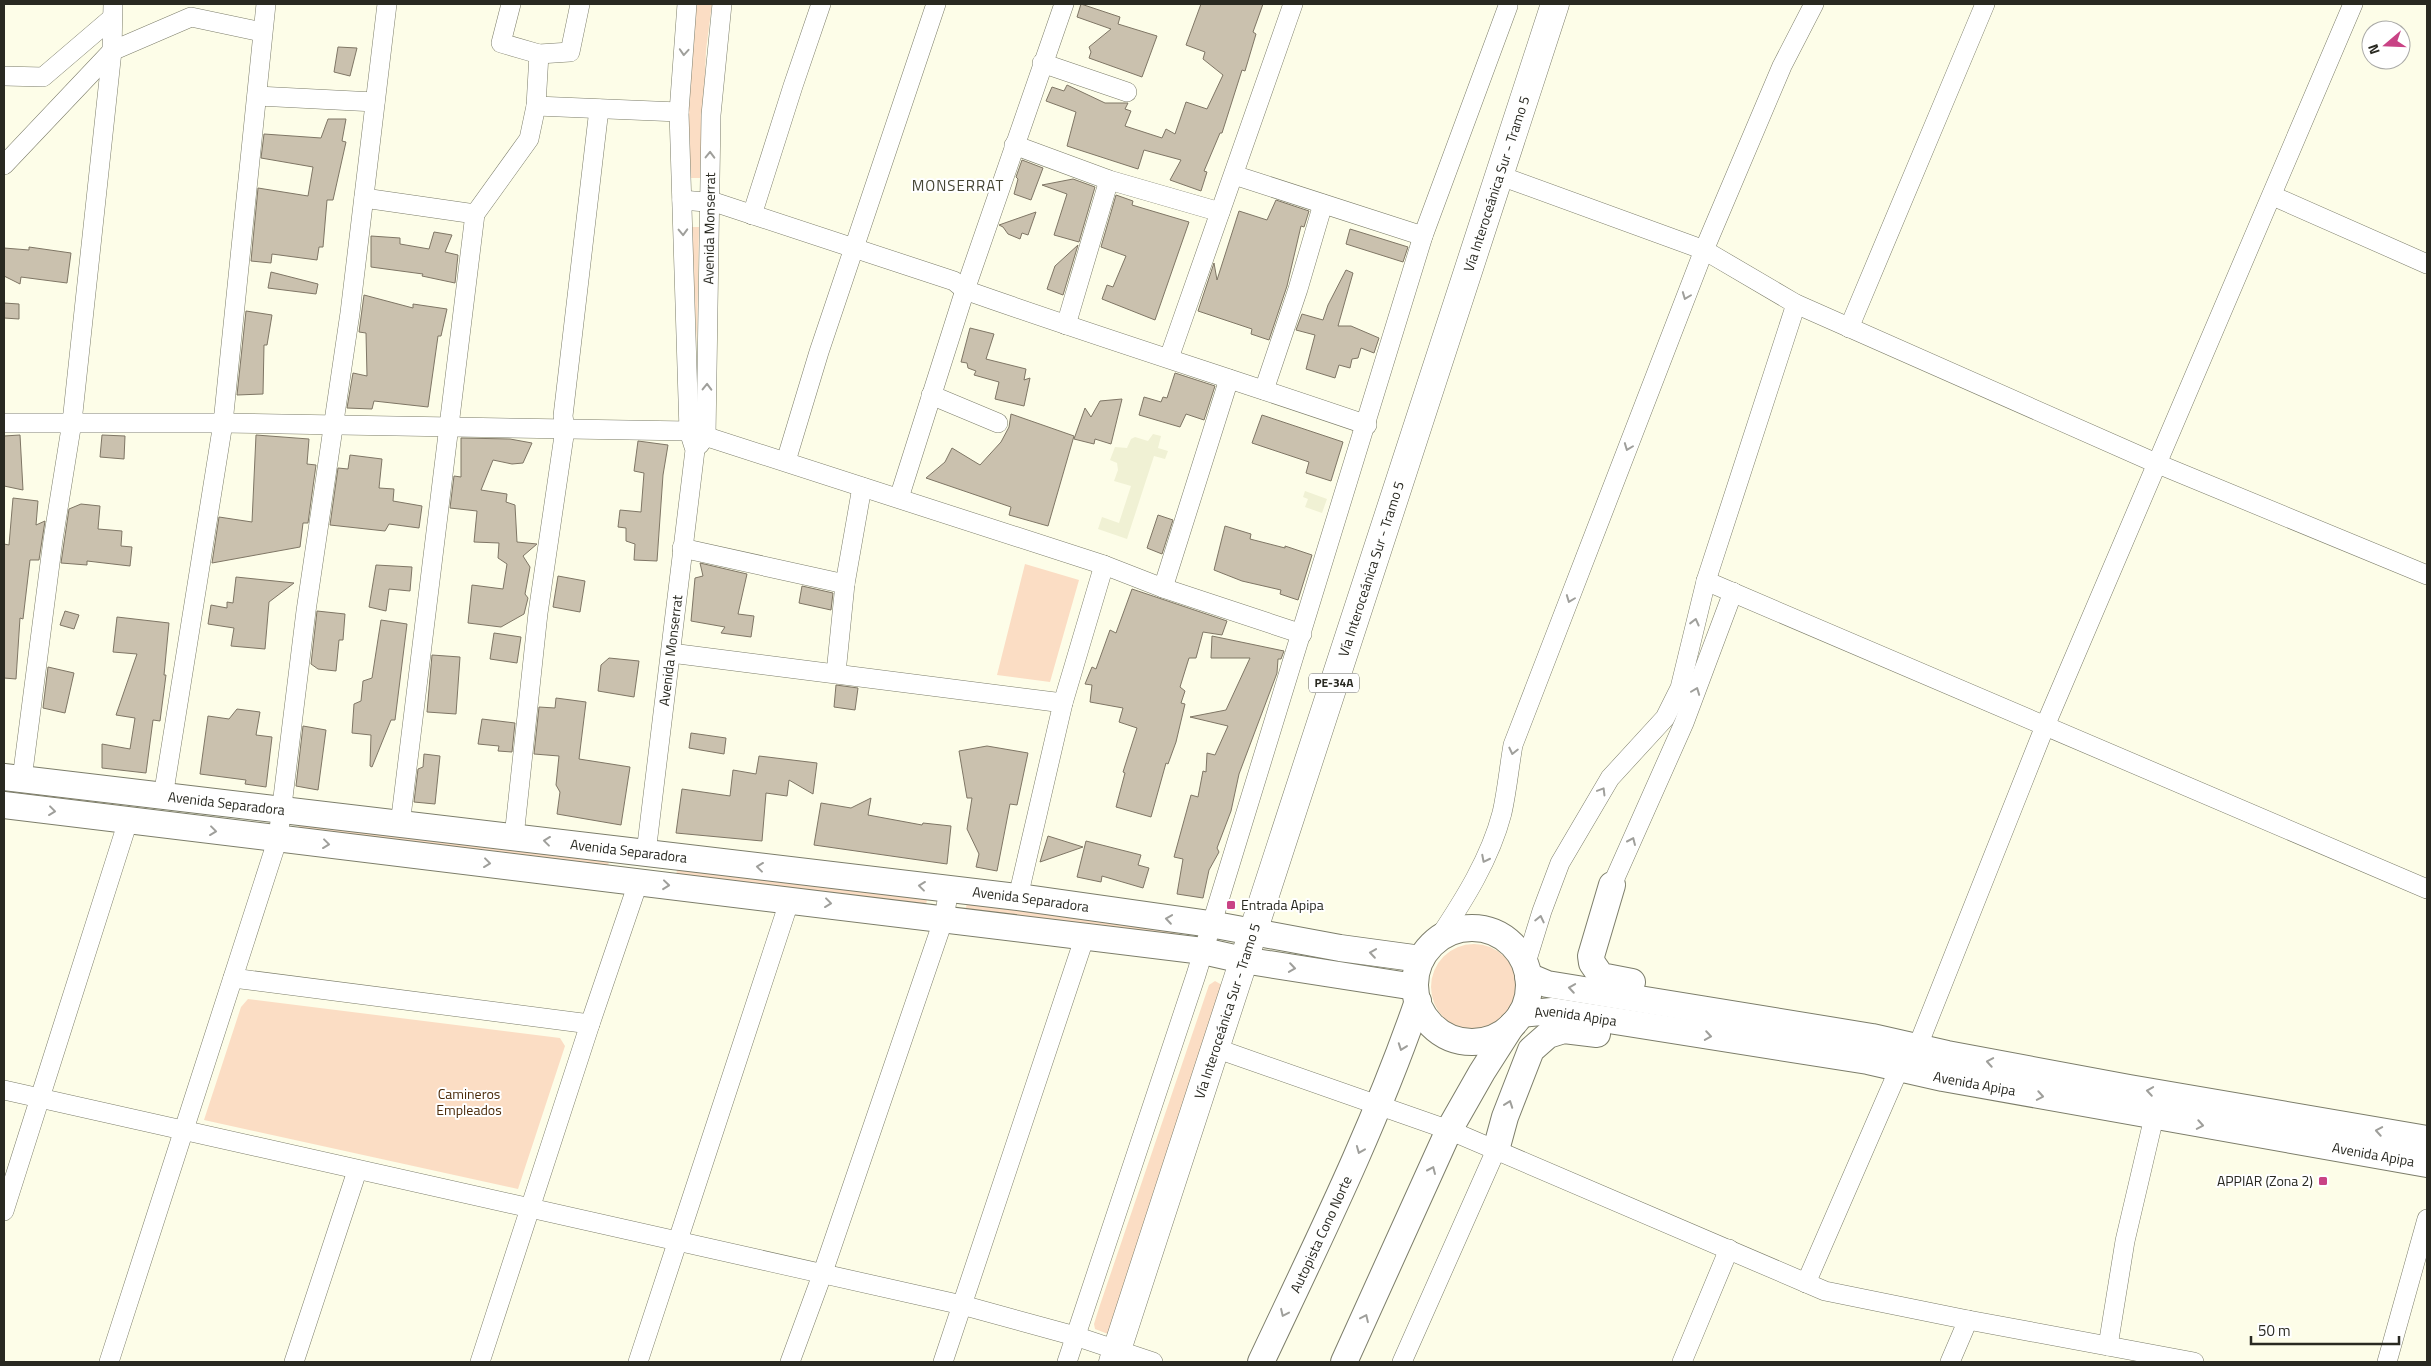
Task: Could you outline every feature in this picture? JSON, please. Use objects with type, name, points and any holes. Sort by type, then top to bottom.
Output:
[{"type":"highway","name":"Vía Interoceánica Sur - Tramo 5","points":[[1115,1356],[1555,4]]},
{"type":"main road","name":"Avenida Separadora","points":[[13,778],[1018,897],[1210,924],[1252,932]]},
{"type":"main road","name":"Avenida Separadora","points":[[4,805],[638,883],[944,918],[1203,951],[1243,960]]},
{"type":"main road","points":[[1612,885],[1591,956],[1592,964],[1600,976],[1835,1020],[1860,1036]]},
{"type":"main road","points":[[1344,1362],[1449,1130],[1517,1019],[1526,1002],[1527,970],[1511,944],[1488,930],[1462,929],[1438,939],[1421,960],[1416,973],[1417,994],[1424,1015],[1433,1026],[1445,1035],[1458,1040],[1473,1042],[1487,1040],[1517,1019]]},
{"type":"main road","points":[[1252,932],[1421,960]]},
{"type":"main road","points":[[1243,960],[1417,994]]},
{"type":"main road","name":"Avenida Apipa","points":[[1527,970],[1547,984],[1860,1036],[2130,1088],[2427,1139]]},
{"type":"main road","name":"Autopista Cono Norte","points":[[1261,1362],[1352,1170],[1379,1104],[1417,994]]},
{"type":"main road","name":"Avenida Apipa","points":[[1517,1019],[1552,1011],[1844,1058],[2154,1117],[2427,1164]]},
{"type":"main road","points":[[1496,1150],[1505,1117],[1531,1050],[1548,1036],[1564,1030],[1771,1062],[1844,1058]]},
{"type":"street","points":[[163,797],[222,423],[241,226],[266,4]]},
{"type":"street","points":[[110,1362],[278,838],[306,612],[334,426],[364,198],[387,4]]},
{"type":"street","points":[[510,4],[501,43],[539,54],[570,52],[580,4]]},
{"type":"street","name":"Avenida Monserrat","points":[[687,4],[679,112],[682,200],[697,439]]},
{"type":"street","name":"Avenida Monserrat","points":[[646,852],[682,548],[697,439],[709,202],[711,115],[722,4]]},
{"type":"street","points":[[752,215],[793,86],[822,4]]},
{"type":"street","points":[[786,461],[819,352],[936,4]]},
{"type":"street","points":[[899,498],[965,290],[1064,4]]},
{"type":"street","points":[[1169,358],[1293,4]]},
{"type":"street","points":[[1068,1362],[1203,951],[1424,236],[1508,4]]},
{"type":"street","points":[[1438,939],[1469,892],[1489,852],[1502,813],[1514,745],[1704,250],[1782,66],[1814,4]]},
{"type":"street","points":[[1849,328],[1985,4]]},
{"type":"street","points":[[1917,1048],[2046,726],[2273,196],[2353,4]]},
{"type":"street","points":[[13,778],[72,422],[112,50],[113,11]]},
{"type":"street","points":[[4,76],[43,77],[113,11]]},
{"type":"street","points":[[4,165],[112,50],[191,17],[262,32]]},
{"type":"street","points":[[400,825],[474,214],[529,139],[536,106],[539,54]]},
{"type":"street","points":[[1042,63],[1127,92]]},
{"type":"street","points":[[257,96],[375,102]]},
{"type":"street","points":[[536,106],[679,112]]},
{"type":"street","points":[[514,837],[538,613],[565,429],[563,416],[598,109]]},
{"type":"street","points":[[1014,145],[1109,180],[1220,212]]},
{"type":"street","points":[[1234,174],[1424,236]]},
{"type":"street","points":[[1498,175],[1704,250],[1796,304],[1849,328],[2158,464],[2427,575]]},
{"type":"street","points":[[1066,325],[1109,180]]},
{"type":"street","points":[[2273,196],[2427,264]]},
{"type":"street","points":[[364,198],[474,214]]},
{"type":"street","points":[[682,200],[709,202],[954,281],[965,290],[1367,425]]},
{"type":"street","points":[[1264,390],[1298,289],[1323,204]]},
{"type":"street","points":[[1527,970],[1542,911],[1560,863],[1610,778],[1665,718],[1680,688],[1706,581],[1796,304]]},
{"type":"street","points":[[1163,588],[1229,379]]},
{"type":"street","points":[[931,395],[998,423]]},
{"type":"street","points":[[4,423],[222,423],[565,429],[697,439],[786,461],[862,488],[899,498],[1104,565],[1163,588],[1302,634]]},
{"type":"street","points":[[836,673],[845,584],[862,488]]},
{"type":"street","points":[[682,548],[845,584]]},
{"type":"street","points":[[1018,897],[1063,703],[1104,565]]},
{"type":"street","points":[[1706,581],[2427,889]]},
{"type":"street","points":[[1612,885],[1684,723],[1733,592]]},
{"type":"street","points":[[671,653],[1063,703]]},
{"type":"street","points":[[4,1211],[128,821]]},
{"type":"street","points":[[480,1362],[638,883]]},
{"type":"street","points":[[790,1362],[822,1275],[944,918],[949,889]]},
{"type":"street","points":[[638,1362],[790,899]]},
{"type":"street","points":[[943,1362],[1085,936]]},
{"type":"street","points":[[233,978],[590,1024]]},
{"type":"street","points":[[1215,1048],[1449,1130],[1825,1290],[1968,1320],[2194,1362]]},
{"type":"street","points":[[1806,1283],[1899,1069]]},
{"type":"street","points":[[4,1090],[357,1171],[532,1207],[822,1275],[962,1305],[1075,1336],[1115,1356],[1153,1362]]},
{"type":"street","points":[[2108,1346],[2125,1241],[2154,1117]]},
{"type":"street","points":[[1402,1362],[1496,1150]]},
{"type":"street","points":[[294,1362],[357,1171]]},
{"type":"street","points":[[2387,1362],[2427,1219]]},
{"type":"street","points":[[1682,1362],[1729,1249]]},
{"type":"street","points":[[1950,1362],[1968,1320]]},
{"type":"shaded area","points":[[1153,434],[1161,436],[1158,448],[1168,451],[1165,459],[1154,456],[1127,539],[1098,529],[1102,517],[1119,523],[1131,486],[1114,481],[1118,470],[1117,463],[1110,460],[1115,447],[1127,448],[1131,439],[1135,437],[1148,441]]},
{"type":"shaded area","points":[[1305,491],[1327,499],[1322,513],[1305,507],[1308,499],[1303,497]]},
{"type":"green space","points":[[695,4],[712,4],[706,50],[701,178],[690,178],[688,108]]},
{"type":"green space","points":[[691,227],[699,227],[697,347]]},
{"type":"green space","points":[[1025,564],[1079,580],[1050,682],[997,675]]},
{"type":"green space","points":[[4,790],[165,811],[165,815],[4,794]]},
{"type":"green space","points":[[299,824],[609,859],[608,869],[298,830]]},
{"type":"green space","points":[[677,870],[927,899],[926,905],[676,876]]},
{"type":"green space","points":[[967,904],[1178,932],[1177,939],[965,910]]},
{"type":"green space","points":[[1474,944],[1490,948],[1504,957],[1513,971],[1517,987],[1513,1003],[1504,1017],[1490,1026],[1474,1030],[1458,1026],[1444,1017],[1435,1003],[1431,987],[1435,971],[1444,957],[1458,948]]},
{"type":"green space","points":[[1215,981],[1222,985],[1108,1334],[1095,1329],[1094,1324],[1209,985]]},
{"type":"green space","name":"Camineros Empleados","points":[[248,999],[560,1038],[565,1046],[518,1189],[204,1120],[241,1007]]},
{"type":"building","points":[[1081,4],[1120,17],[1118,24],[1157,36],[1142,77],[1089,58],[1091,52],[1089,47],[1111,29],[1077,17]]},
{"type":"building","points":[[1201,4],[1263,4],[1253,32],[1256,34],[1245,71],[1242,70],[1222,133],[1220,133],[1204,171],[1207,172],[1201,191],[1170,180],[1181,160],[1144,150],[1138,169],[1067,146],[1076,112],[1046,101],[1052,87],[1064,91],[1067,85],[1105,103],[1128,103],[1125,109],[1131,111],[1125,126],[1162,138],[1166,129],[1175,134],[1186,102],[1207,109],[1223,75],[1203,59],[1205,52],[1186,45]]},
{"type":"building","points":[[338,47],[357,48],[350,76],[334,72]]},
{"type":"building","points":[[328,119],[346,119],[342,141],[346,142],[333,200],[327,200],[323,247],[319,247],[317,260],[272,254],[271,263],[251,261],[258,188],[308,196],[313,167],[261,158],[264,134],[321,138]]},
{"type":"building","points":[[1022,160],[1043,168],[1031,200],[1014,194],[1018,179],[1016,177]]},
{"type":"building","points":[[1073,179],[1095,187],[1079,242],[1054,235],[1067,194],[1042,185]]},
{"type":"building","points":[[1116,195],[1133,201],[1132,205],[1189,222],[1155,320],[1102,299],[1107,285],[1113,287],[1126,256],[1101,247]]},
{"type":"building","points":[[1276,200],[1309,211],[1304,227],[1301,226],[1287,286],[1269,340],[1251,334],[1252,329],[1198,311],[1214,263],[1217,280],[1239,211],[1267,220]]},
{"type":"building","points":[[1036,212],[1028,235],[1022,233],[1020,239],[1008,234],[999,225]]},
{"type":"building","points":[[1350,229],[1408,247],[1403,262],[1346,244]]},
{"type":"building","points":[[434,232],[452,235],[445,252],[458,255],[455,283],[422,276],[423,274],[371,267],[371,236],[400,238],[400,244],[429,249]]},
{"type":"building","points":[[1078,245],[1063,295],[1047,289],[1055,266]]},
{"type":"building","points":[[29,247],[71,253],[67,283],[21,277],[20,284],[4,276],[4,248],[29,250]]},
{"type":"building","points":[[1346,270],[1353,273],[1338,326],[1351,326],[1379,338],[1374,353],[1361,348],[1358,358],[1352,359],[1350,368],[1339,365],[1335,378],[1306,369],[1315,335],[1296,330],[1302,314],[1323,320],[1328,305]]},
{"type":"building","points":[[271,272],[318,284],[316,294],[268,288]]},
{"type":"building","points":[[364,295],[413,308],[413,304],[447,309],[441,336],[438,336],[428,407],[374,401],[372,409],[347,408],[353,373],[367,376],[366,333],[359,332]]},
{"type":"building","points":[[4,303],[19,304],[19,319],[4,318]]},
{"type":"building","points":[[246,311],[272,315],[267,345],[264,345],[263,394],[237,395]]},
{"type":"building","points":[[970,328],[994,334],[986,359],[1026,369],[1024,380],[1030,378],[1024,406],[995,399],[999,382],[974,375],[976,371],[968,368],[967,363],[961,362]]},
{"type":"building","points":[[1175,373],[1215,386],[1204,420],[1186,414],[1180,427],[1139,415],[1144,397],[1161,402],[1163,397],[1167,398]]},
{"type":"building","points":[[1122,399],[1111,444],[1095,439],[1094,444],[1074,439],[1085,408],[1091,417],[1100,401]]},
{"type":"building","points":[[1011,414],[1074,436],[1048,526],[1009,515],[1011,507],[926,478],[945,462],[952,448],[980,465],[1001,442],[1009,427]]},
{"type":"building","points":[[1262,415],[1343,442],[1331,481],[1306,473],[1309,462],[1252,443]]},
{"type":"building","points":[[20,435],[23,490],[4,486],[4,436]]},
{"type":"building","points":[[102,435],[125,436],[124,459],[100,457]]},
{"type":"building","points":[[256,435],[309,439],[307,464],[316,465],[308,523],[303,523],[300,547],[212,563],[219,517],[252,522]]},
{"type":"building","points":[[461,438],[510,439],[532,443],[523,463],[512,464],[493,460],[481,490],[507,494],[506,502],[515,505],[517,542],[537,544],[523,556],[530,567],[525,594],[528,598],[524,614],[501,627],[468,623],[472,585],[503,589],[507,564],[498,558],[499,543],[474,542],[477,511],[450,508],[454,476],[461,477]]},
{"type":"building","points":[[638,441],[668,445],[663,475],[657,561],[634,560],[635,544],[626,541],[626,528],[618,527],[620,510],[641,512],[644,473],[634,471]]},
{"type":"building","points":[[350,455],[382,459],[379,488],[394,489],[393,501],[422,506],[419,528],[389,524],[385,531],[330,525],[338,468],[348,469]]},
{"type":"building","points":[[13,498],[38,501],[36,525],[45,521],[39,560],[30,560],[23,619],[20,618],[16,679],[4,678],[4,544],[9,545]]},
{"type":"building","points":[[81,504],[100,506],[98,529],[122,531],[121,546],[132,547],[130,566],[87,561],[87,565],[61,563],[69,509]]},
{"type":"building","points":[[1158,515],[1173,520],[1162,554],[1147,548]]},
{"type":"building","points":[[1225,526],[1251,534],[1250,539],[1285,548],[1285,546],[1312,555],[1298,600],[1280,594],[1281,590],[1242,581],[1214,570]]},
{"type":"building","points":[[700,563],[747,574],[738,614],[754,616],[751,637],[721,633],[725,627],[691,621],[695,578],[703,576]]},
{"type":"building","points":[[376,565],[412,567],[410,591],[389,589],[386,611],[369,607]]},
{"type":"building","points":[[558,576],[585,581],[580,612],[553,607]]},
{"type":"building","points":[[236,577],[294,583],[269,602],[265,649],[231,646],[234,628],[208,624],[211,605],[227,608],[227,602],[233,603]]},
{"type":"building","points":[[802,586],[833,593],[831,610],[799,603]]},
{"type":"building","points":[[1132,589],[1227,621],[1222,635],[1203,632],[1196,658],[1189,658],[1180,687],[1185,691],[1181,703],[1185,704],[1176,742],[1168,764],[1166,763],[1151,817],[1116,807],[1125,773],[1123,772],[1137,728],[1119,722],[1123,708],[1090,702],[1092,685],[1085,684],[1092,667],[1096,669],[1110,630],[1116,633]]},
{"type":"building","points":[[65,611],[79,615],[74,629],[60,625]]},
{"type":"building","points":[[317,611],[345,614],[343,640],[339,640],[336,671],[318,669],[311,664]]},
{"type":"building","points":[[117,617],[169,623],[164,675],[166,675],[160,721],[153,720],[146,773],[102,768],[102,744],[130,749],[135,718],[116,715],[137,654],[113,652]]},
{"type":"building","points":[[381,620],[407,624],[395,720],[391,720],[372,767],[370,766],[371,735],[352,733],[354,704],[361,701],[363,681],[372,678]]},
{"type":"building","points":[[494,633],[521,637],[517,663],[490,659]]},
{"type":"building","points":[[1212,636],[1284,651],[1281,659],[1278,659],[1277,673],[1239,774],[1231,811],[1217,848],[1219,852],[1209,870],[1203,898],[1177,894],[1183,859],[1174,857],[1191,795],[1198,797],[1203,771],[1206,772],[1207,753],[1215,755],[1228,726],[1190,717],[1226,710],[1250,658],[1211,658]]},
{"type":"building","points":[[432,655],[460,657],[456,714],[427,712]]},
{"type":"building","points":[[609,658],[639,661],[634,697],[598,691],[601,665]]},
{"type":"building","points":[[48,667],[74,673],[65,713],[43,708]]},
{"type":"building","points":[[836,685],[858,688],[855,710],[834,707]]},
{"type":"building","points":[[556,698],[586,702],[579,759],[630,767],[621,825],[557,814],[560,792],[556,785],[559,756],[534,754],[539,707],[555,708]]},
{"type":"building","points":[[237,709],[260,712],[256,735],[272,737],[266,787],[245,784],[246,780],[200,774],[208,716],[229,719]]},
{"type":"building","points":[[482,719],[515,723],[512,752],[498,751],[499,746],[478,744]]},
{"type":"building","points":[[303,726],[326,730],[318,790],[296,786]]},
{"type":"building","points":[[691,733],[726,738],[724,754],[689,748]]},
{"type":"building","points":[[987,746],[1028,753],[1017,805],[1010,804],[997,871],[976,867],[979,854],[967,829],[972,798],[967,798],[959,751]]},
{"type":"building","points":[[424,754],[440,756],[435,804],[414,802],[418,769],[423,767]]},
{"type":"building","points":[[759,756],[817,763],[813,794],[789,780],[787,796],[766,793],[762,841],[676,833],[682,789],[730,796],[733,770],[756,774]]},
{"type":"building","points":[[871,798],[868,815],[922,825],[923,823],[951,826],[947,864],[814,845],[821,803],[851,808]]},
{"type":"building","points":[[1048,836],[1083,847],[1040,862]]},
{"type":"building","points":[[1086,841],[1141,855],[1138,865],[1149,868],[1143,888],[1102,876],[1101,882],[1077,877]]},
{"type":"place","name":"Entrada Apipa","points":[[1231,905]]},
{"type":"place","name":"APPIAR (Zona 2)","points":[[2323,1181]]},
{"type":"district","name":"MONSERRAT","points":[[958,186]]}]
